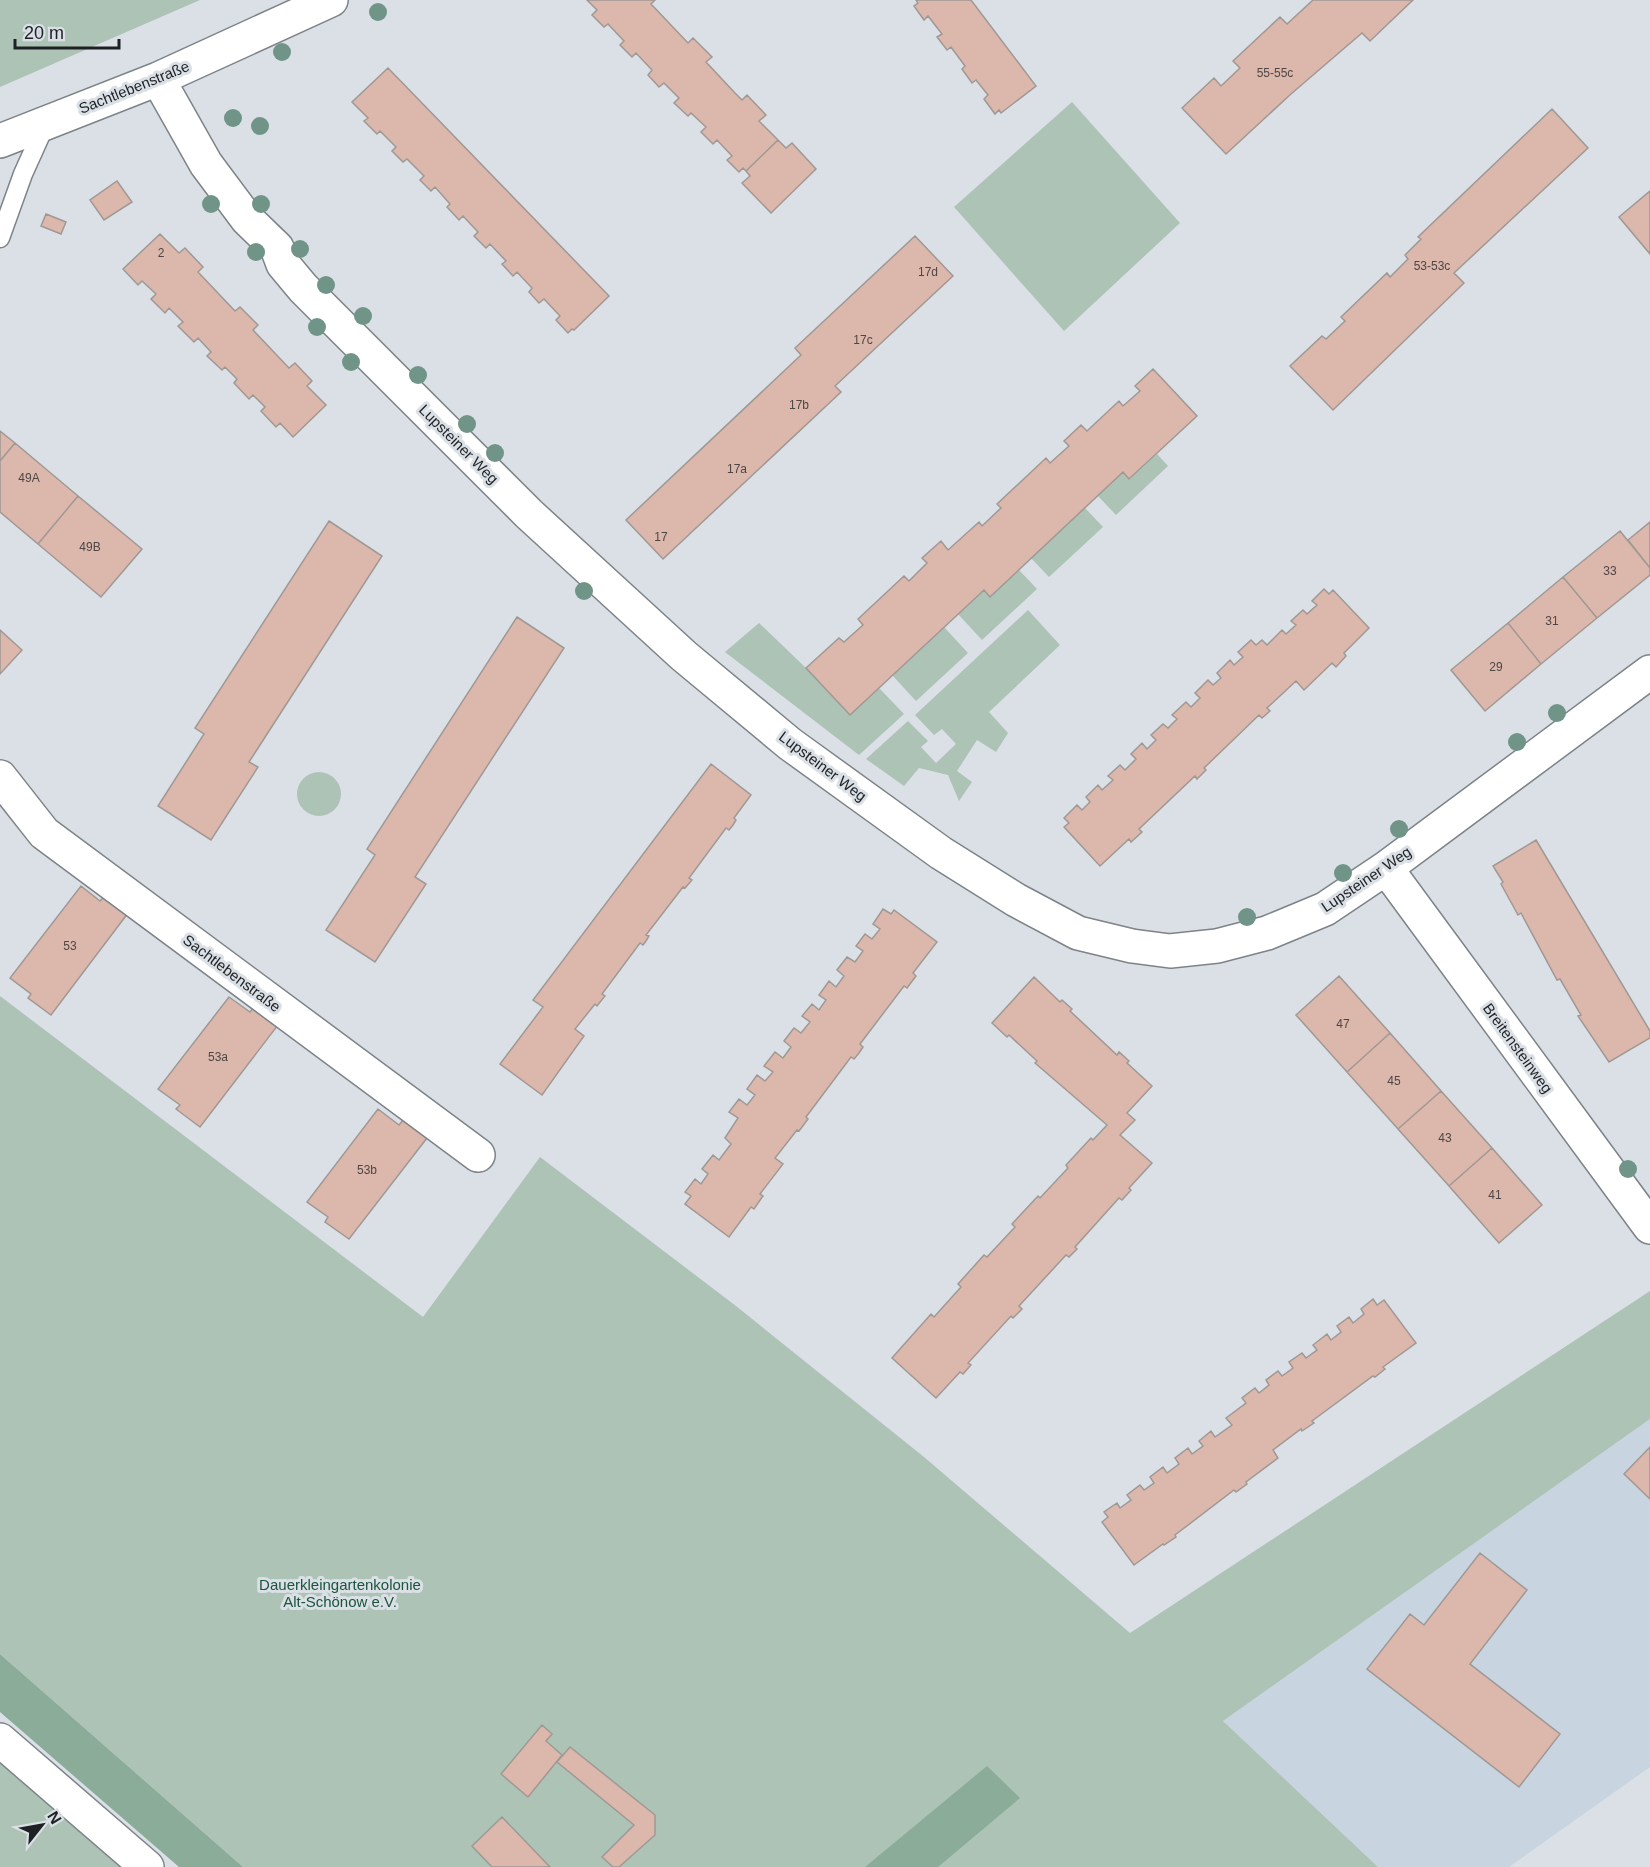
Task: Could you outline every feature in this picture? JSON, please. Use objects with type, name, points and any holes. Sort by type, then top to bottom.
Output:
[{"type":"street","name":"Sachtlebenstraße","points":[[0,141],[158,79],[331,0]]},
{"type":"street","name":"Lupsteiner Weg","points":[[158,79],[206,164],[247,219],[277,248],[282,264],[303,288],[530,514],[684,656],[790,744],[941,853],[1016,900],[1078,933],[1132,946],[1170,951],[1216,946],[1267,933],[1326,909],[1386,868],[1650,672]]},
{"type":"street","name":"Sachtlebenstraße","points":[[0,777],[44,833],[478,1155]]},
{"type":"street","name":"Breitensteinweg","points":[[1386,868],[1650,1227]]},
{"type":"street","points":[[0,1740],[147,1867]]},
{"type":"lane","points":[[0,238],[23,174],[47,121]]},
{"type":"shaded area","points":[[1650,1419],[1650,1767],[1509,1867],[1378,1867],[1223,1721]]},
{"type":"green space","points":[[0,0],[200,0],[0,87]]},
{"type":"green space","points":[[1072,102],[1180,223],[1064,331],[954,207]]},
{"type":"green space","points":[[1157,454],[1168,466],[1116,515],[1098,496],[1123,472],[1130,479]]},
{"type":"green space","points":[[1085,508],[1103,527],[1049,577],[1031,558]]},
{"type":"green space","points":[[1019,570],[1037,589],[982,640],[958,614],[984,590],[990,596]]},
{"type":"green space","points":[[1028,610],[1060,645],[989,712],[1008,733],[996,752],[977,740],[957,771],[972,782],[959,801],[948,775],[919,768],[904,786],[866,759],[908,721],[928,741],[921,747],[936,763],[956,744],[942,729],[934,735],[915,715]]},
{"type":"green space","points":[[759,623],[850,715],[879,688],[904,714],[859,755],[725,652]]},
{"type":"green space","points":[[944,627],[968,653],[916,701],[892,675]]},
{"type":"green space","points":[[319,772],[328,773],[335,778],[340,785],[340,803],[335,810],[328,815],[319,816],[310,815],[303,810],[298,803],[297,794],[298,785],[303,778],[310,773]]},
{"type":"green space","name":"Dauerkleingartenkolonie Alt-Schönow e.V.","points":[[0,996],[423,1317],[540,1157],[736,1306],[924,1457],[1130,1633],[1650,1291],[1650,1419],[1223,1721],[1378,1867],[243,1867],[0,1654]]},
{"type":"green space","points":[[0,1654],[243,1867],[179,1867],[0,1712]]},
{"type":"green space","points":[[0,1763],[120,1867],[0,1867]]},
{"type":"green space","points":[[987,1766],[1020,1798],[938,1867],[865,1867]]},
{"type":"building","points":[[587,0],[655,0],[651,4],[688,43],[693,38],[712,57],[706,62],[735,93],[742,100],[747,95],[766,115],[759,121],[778,140],[746,171],[743,168],[739,172],[727,160],[732,156],[717,140],[713,144],[701,132],[706,127],[691,113],[688,116],[674,103],[679,98],[664,83],[659,87],[648,75],[652,70],[636,53],[632,57],[620,45],[624,41],[608,24],[604,27],[592,15],[597,10]]},
{"type":"building","points":[[916,0],[971,0],[1036,86],[1001,113],[999,110],[995,114],[984,99],[988,95],[976,80],[972,83],[962,69],[965,66],[951,47],[947,50],[937,37],[942,34],[928,16],[924,20],[914,6],[918,3]]},
{"type":"building","points":[[1313,0],[1413,0],[1370,41],[1362,33],[1226,154],[1182,108],[1214,78],[1221,86],[1240,68],[1233,61],[1280,17],[1287,24]]},
{"type":"building","points":[[388,68],[609,296],[574,330],[568,333],[556,320],[560,316],[544,299],[539,303],[529,292],[532,288],[517,272],[513,276],[502,264],[506,261],[490,244],[486,248],[474,236],[478,232],[463,216],[459,220],[447,207],[450,204],[435,187],[431,191],[420,180],[424,176],[407,159],[403,162],[392,151],[396,147],[380,131],[377,134],[364,121],[368,118],[352,102]]},
{"type":"building","points":[[1552,109],[1588,148],[1454,273],[1464,283],[1333,410],[1290,366],[1322,336],[1326,339],[1345,321],[1341,317],[1387,273],[1390,277],[1408,259],[1405,255],[1421,239],[1418,237]]},
{"type":"building","points":[[778,140],[786,148],[792,143],[816,169],[771,213],[742,183],[750,176],[746,171]]},
{"type":"building","points":[[117,181],[132,202],[104,220],[90,200]]},
{"type":"building","points":[[1650,191],[1650,254],[1619,217]]},
{"type":"building","points":[[46,214],[66,222],[61,234],[41,226]]},
{"type":"building","points":[[160,234],[179,253],[185,248],[203,267],[198,272],[235,311],[240,307],[258,325],[253,330],[289,368],[295,363],[312,381],[307,386],[326,405],[293,437],[280,423],[276,427],[261,411],[265,407],[253,395],[249,399],[234,383],[237,379],[225,367],[222,370],[207,356],[211,352],[198,338],[194,342],[178,326],[183,322],[169,308],[165,313],[151,299],[156,294],[142,281],[138,285],[123,269]]},
{"type":"building","points":[[915,236],[953,276],[835,386],[841,392],[663,559],[626,520],[801,355],[795,348]]},
{"type":"building","points":[[1153,369],[1197,416],[1129,479],[1123,472],[990,597],[984,590],[850,715],[806,668],[839,638],[844,642],[863,625],[858,619],[904,576],[909,581],[927,563],[922,558],[941,541],[948,550],[979,522],[982,526],[1001,508],[997,504],[1046,458],[1050,463],[1069,446],[1064,441],[1081,425],[1087,431],[1119,401],[1123,406],[1140,391],[1135,386]]},
{"type":"building","points":[[0,431],[15,443],[0,461]]},
{"type":"building","points":[[15,443],[78,496],[38,544],[0,512],[0,461]]},
{"type":"building","points":[[78,496],[142,549],[101,597],[38,544]]},
{"type":"building","points":[[329,521],[382,556],[249,762],[258,767],[211,840],[158,806],[204,734],[195,728]]},
{"type":"building","points":[[1650,522],[1650,568],[1628,540]]},
{"type":"building","points":[[1620,531],[1650,568],[1650,575],[1597,618],[1563,577]]},
{"type":"building","points":[[1563,577],[1597,618],[1541,664],[1508,623]]},
{"type":"building","points":[[1324,589],[1329,594],[1333,590],[1369,628],[1344,653],[1346,656],[1336,667],[1332,663],[1304,690],[1296,681],[1267,708],[1270,711],[1262,718],[1259,715],[1204,768],[1206,770],[1197,779],[1195,776],[1139,829],[1142,832],[1131,842],[1129,839],[1100,866],[1064,827],[1069,823],[1064,818],[1077,805],[1082,810],[1090,802],[1086,797],[1098,785],[1102,790],[1113,780],[1108,776],[1120,765],[1125,770],[1136,759],[1131,754],[1142,743],[1147,749],[1156,740],[1151,735],[1163,724],[1168,728],[1177,719],[1172,715],[1186,702],[1191,707],[1200,698],[1195,693],[1208,680],[1213,685],[1221,678],[1217,673],[1230,660],[1234,665],[1243,657],[1238,652],[1251,640],[1256,645],[1262,640],[1267,645],[1282,630],[1286,634],[1296,625],[1291,621],[1303,610],[1307,614],[1317,605],[1312,601]]},
{"type":"building","points":[[517,617],[564,648],[415,877],[426,884],[375,962],[326,930],[375,855],[367,849]]},
{"type":"building","points":[[1508,623],[1541,664],[1485,711],[1451,670]]},
{"type":"building","points":[[0,630],[22,650],[0,674]]},
{"type":"building","points":[[711,764],[751,795],[734,818],[736,820],[733,825],[729,830],[726,828],[689,878],[692,880],[685,888],[683,887],[646,935],[649,936],[643,945],[640,943],[602,994],[605,996],[597,1006],[595,1004],[575,1029],[584,1036],[542,1095],[500,1064],[543,1007],[533,1000]]},
{"type":"building","points":[[1536,840],[1650,1031],[1650,1038],[1609,1062],[1578,1016],[1581,1015],[1560,979],[1557,980],[1521,913],[1518,915],[1493,866]]},
{"type":"building","points":[[81,886],[100,901],[106,895],[128,913],[51,1015],[28,998],[31,994],[10,978]]},
{"type":"building","points":[[883,909],[891,914],[894,910],[937,942],[913,973],[916,976],[907,988],[904,986],[860,1044],[863,1047],[859,1053],[854,1059],[851,1057],[806,1117],[808,1119],[799,1131],[797,1130],[775,1158],[783,1164],[760,1194],[763,1196],[754,1209],[751,1207],[729,1237],[685,1204],[691,1196],[685,1192],[695,1179],[701,1184],[708,1174],[702,1169],[713,1155],[719,1160],[731,1144],[725,1138],[738,1118],[729,1112],[739,1099],[747,1105],[755,1095],[747,1089],[757,1075],[765,1081],[773,1072],[764,1066],[775,1052],[783,1058],[791,1047],[784,1041],[794,1028],[801,1033],[810,1022],[802,1016],[812,1004],[819,1010],[826,1000],[819,995],[829,981],[836,987],[844,976],[837,970],[847,957],[855,962],[863,951],[856,946],[865,934],[872,939],[880,929],[873,924]]},
{"type":"building","points":[[1339,976],[1390,1033],[1347,1072],[1296,1015]]},
{"type":"building","points":[[1034,977],[1060,1002],[1062,1000],[1072,1009],[1070,1011],[1117,1055],[1119,1052],[1129,1061],[1127,1063],[1152,1086],[1127,1113],[1135,1120],[1120,1135],[1152,1163],[1129,1188],[1131,1190],[1122,1200],[1119,1198],[1075,1247],[1077,1249],[1069,1257],[1066,1255],[1019,1306],[1022,1309],[1013,1318],[1011,1316],[968,1363],[971,1365],[963,1374],[960,1372],[936,1398],[892,1358],[931,1314],[934,1317],[961,1287],[958,1284],[984,1255],[987,1257],[1015,1227],[1012,1224],[1068,1168],[1066,1165],[1091,1138],[1093,1140],[1107,1125],[1035,1063],[1037,1061],[1009,1035],[1007,1037],[992,1023]]},
{"type":"building","points":[[229,997],[250,1012],[254,1007],[278,1025],[200,1127],[176,1109],[180,1105],[158,1089]]},
{"type":"building","points":[[1390,1033],[1441,1091],[1398,1129],[1347,1072]]},
{"type":"building","points":[[1441,1091],[1492,1148],[1449,1186],[1398,1129]]},
{"type":"building","points":[[378,1109],[399,1125],[404,1119],[427,1138],[349,1239],[325,1222],[328,1217],[307,1202]]},
{"type":"building","points":[[1492,1148],[1542,1205],[1499,1243],[1449,1186]]},
{"type":"building","points":[[1373,1299],[1377,1305],[1384,1300],[1416,1343],[1383,1367],[1385,1369],[1375,1377],[1373,1376],[1312,1421],[1314,1423],[1302,1431],[1301,1429],[1273,1450],[1278,1458],[1246,1482],[1247,1484],[1236,1492],[1234,1490],[1175,1535],[1176,1537],[1134,1565],[1102,1522],[1108,1517],[1104,1512],[1117,1503],[1120,1508],[1131,1500],[1127,1495],[1140,1485],[1144,1490],[1154,1483],[1150,1477],[1163,1467],[1167,1473],[1179,1464],[1175,1458],[1188,1448],[1192,1454],[1203,1446],[1199,1441],[1211,1431],[1215,1437],[1232,1425],[1226,1418],[1246,1403],[1242,1398],[1255,1388],[1259,1393],[1269,1385],[1266,1380],[1278,1371],[1282,1376],[1293,1368],[1289,1362],[1302,1353],[1306,1358],[1317,1350],[1313,1345],[1327,1334],[1331,1340],[1341,1332],[1337,1326],[1349,1317],[1353,1323],[1364,1314],[1361,1309]]},
{"type":"building","points":[[1650,1447],[1650,1499],[1624,1474]]},
{"type":"building","points":[[1480,1553],[1527,1590],[1470,1664],[1560,1734],[1519,1787],[1367,1669],[1410,1614],[1424,1625]]},
{"type":"building","points":[[542,1725],[552,1734],[546,1741],[562,1755],[528,1797],[501,1774]]},
{"type":"building","points":[[570,1747],[655,1815],[655,1835],[619,1867],[613,1867],[602,1857],[634,1825],[557,1762]]},
{"type":"building","points":[[502,1817],[550,1867],[492,1867],[472,1846]]}]
